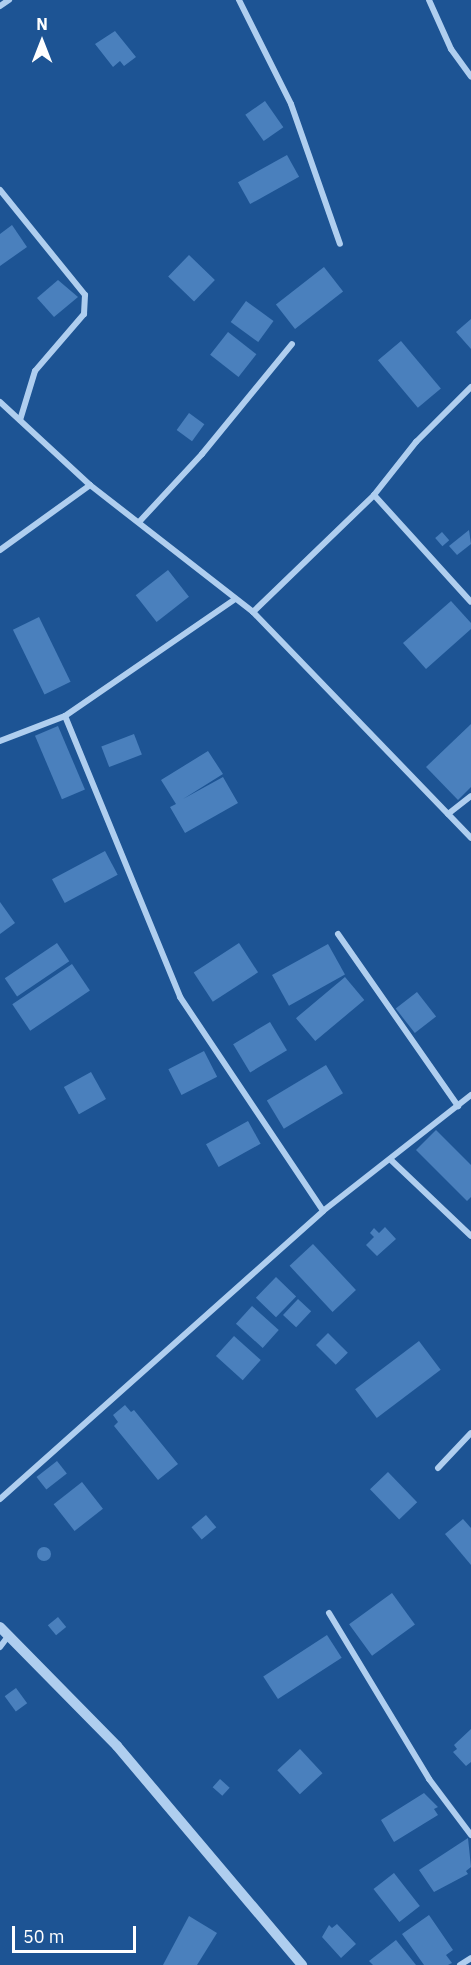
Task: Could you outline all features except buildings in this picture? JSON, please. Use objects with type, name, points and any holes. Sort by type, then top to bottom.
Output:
[{"type":"street","points":[[0,6],[9,0]]},
{"type":"street","points":[[239,0],[291,104],[340,244]]},
{"type":"street","points":[[429,0],[451,49],[471,77]]},
{"type":"street","points":[[0,190],[85,295],[84,314],[35,371],[20,420]]},
{"type":"street","points":[[140,521],[202,454],[292,344]]},
{"type":"street","points":[[253,612],[374,495],[416,442],[471,387]]},
{"type":"street","points":[[0,402],[90,485],[140,521],[234,600],[253,612],[471,838]]},
{"type":"street","points":[[0,550],[90,485]]},
{"type":"street","points":[[374,495],[471,602]]},
{"type":"street","points":[[0,741],[65,716],[234,600]]},
{"type":"street","points":[[65,716],[180,997],[323,1211]]},
{"type":"street","points":[[448,814],[471,796]]},
{"type":"street","points":[[338,934],[458,1106]]},
{"type":"street","points":[[0,1499],[323,1211],[391,1160],[471,1095]]},
{"type":"street","points":[[391,1160],[471,1236]]},
{"type":"street","points":[[438,1468],[471,1433]]},
{"type":"street","points":[[329,1613],[429,1779],[471,1835]]},
{"type":"street","points":[[0,1627],[117,1746],[302,1965]]},
{"type":"street","points":[[0,1647],[9,1635]]},
{"type":"street","points":[[460,1965],[471,1958]]}]
